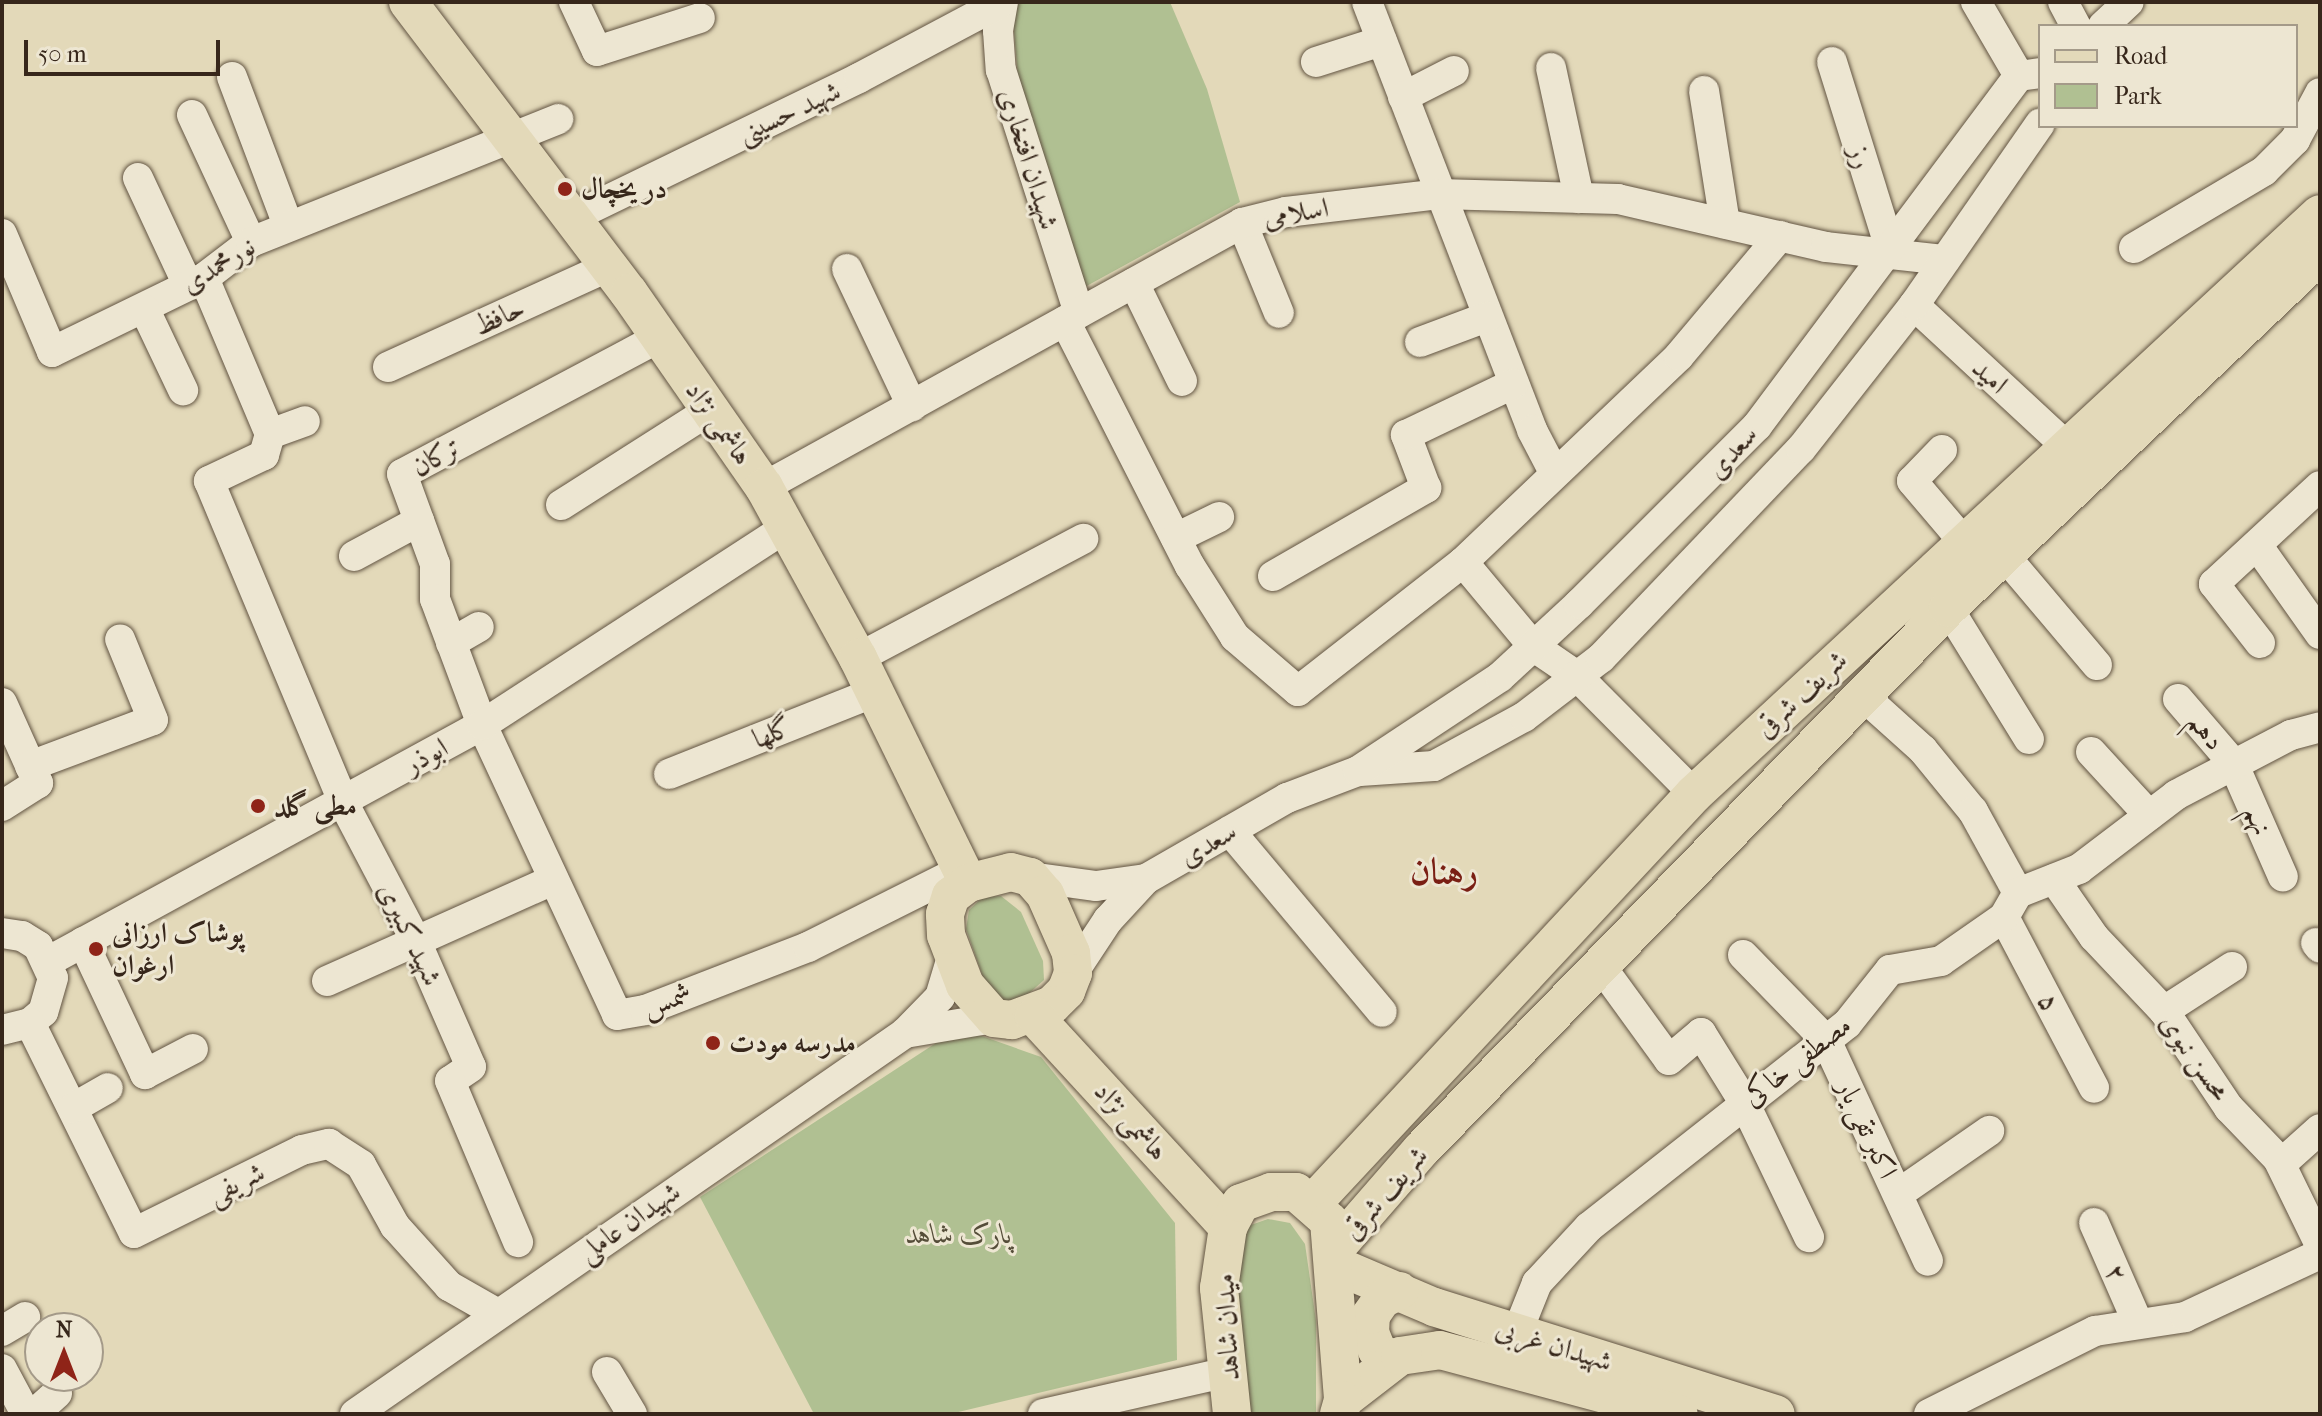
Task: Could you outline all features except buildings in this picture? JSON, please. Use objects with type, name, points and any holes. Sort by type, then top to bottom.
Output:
[{"type":"main road","name":"هاشمی نژاد","points":[[418,5],[510,141],[610,266],[764,487],[858,658],[965,876]]},
{"type":"main road","name":"شریف شرقی","points":[[1312,1204],[1694,794],[2066,446],[2320,214]]},
{"type":"main road","name":"شریف شرقی","points":[[1335,1258],[1421,1150],[1862,695],[1948,608],[2320,255]]},
{"type":"main road","points":[[1011,872],[1030,877],[1055,912],[1071,953],[1073,973],[1066,991],[1043,1010],[994,1018],[965,985],[953,954],[945,914],[951,896],[965,876],[1011,872]]},
{"type":"main road","name":"هاشمی نژاد","points":[[1043,1010],[1234,1215]]},
{"type":"main road","points":[[1234,1215],[1271,1192],[1296,1192],[1329,1221],[1335,1258],[1341,1407]]},
{"type":"main road","name":"میدان شاهد","points":[[1232,1414],[1219,1288],[1234,1215]]},
{"type":"main road","name":"شهیدان غربی","points":[[1335,1258],[1399,1291],[1517,1333],[1776,1414]]},
{"type":"main road","points":[[1392,1361],[1377,1350],[1370,1324],[1382,1299],[1399,1291]]},
{"type":"main road","name":"شهیدان غربی","points":[[1341,1407],[1392,1361],[1440,1350],[1664,1412]]},
{"type":"street","points":[[574,2],[597,51],[700,18]]},
{"type":"street","name":"شهید حسینی","points":[[573,217],[859,78],[1003,2]]},
{"type":"street","name":"شهیدان افتخاری","points":[[1003,2],[998,31],[1001,70],[1072,317],[1176,538],[1235,637],[1298,691],[1463,562]]},
{"type":"street","points":[[1367,2],[1513,384],[1554,472]]},
{"type":"street","points":[[1976,2],[2030,74]]},
{"type":"street","points":[[2063,2],[2075,24]]},
{"type":"street","points":[[2105,24],[2129,2]]},
{"type":"street","points":[[1316,62],[1382,41]]},
{"type":"street","name":"رز","points":[[1832,62],[1891,252]]},
{"type":"street","points":[[1551,68],[1579,198]]},
{"type":"street","points":[[1403,97],[1454,71]]},
{"type":"street","name":"سعدی","points":[[1146,879],[1287,798],[1358,771],[1500,677],[1688,500],[1757,426],[2030,74]]},
{"type":"street","points":[[232,77],[288,225]]},
{"type":"street","points":[[1704,91],[1725,223]]},
{"type":"street","points":[[2134,248],[2264,171],[2295,140],[2320,93]]},
{"type":"street","points":[[192,115],[251,242]]},
{"type":"street","name":"نورمحمدی","points":[[2,234],[52,352],[145,310],[196,282],[251,242],[510,141],[558,119]]},
{"type":"street","name":"سعدی","points":[[1358,771],[1434,766],[1524,717],[1577,676],[1706,552],[1801,449],[1914,305],[2038,127]]},
{"type":"street","points":[[138,178],[196,282],[270,434],[305,421]]},
{"type":"street","name":"اسلامی","points":[[764,487],[1242,223],[1286,212],[1439,194],[1618,199],[1780,236],[1944,260]]},
{"type":"street","points":[[1242,223],[1279,313]]},
{"type":"street","points":[[1694,794],[1577,676],[1533,646],[1463,562],[1679,356],[1780,236]]},
{"type":"street","name":"حافظ","points":[[388,367],[610,266]]},
{"type":"street","points":[[847,269],[912,406]]},
{"type":"street","points":[[1134,283],[1182,381]]},
{"type":"street","name":"امید","points":[[1914,305],[2066,446]]},
{"type":"street","points":[[145,310],[183,390]]},
{"type":"street","points":[[1420,342],[1487,317]]},
{"type":"street","name":"ترکان","points":[[482,725],[435,599],[435,564],[402,474],[660,337]]},
{"type":"street","points":[[1273,576],[1426,488],[1406,435],[1513,384]]},
{"type":"street","points":[[561,505],[710,410]]},
{"type":"street","name":"شهید کبیری","points":[[270,434],[264,455],[209,481],[343,802],[416,941],[471,1067],[450,1081],[518,1242]]},
{"type":"street","points":[[1942,450],[1912,481],[1964,542]]},
{"type":"street","points":[[2260,643],[2214,584],[2320,486]]},
{"type":"street","points":[[1176,538],[1219,517]]},
{"type":"street","points":[[354,556],[419,521]]},
{"type":"street","name":"ابوذر","points":[[49,961],[482,725],[788,526]]},
{"type":"street","points":[[858,658],[1083,539]]},
{"type":"street","points":[[2257,545],[2320,634]]},
{"type":"street","points":[[2004,555],[2097,665]]},
{"type":"street","points":[[1948,608],[2029,739]]},
{"type":"street","points":[[451,643],[479,627]]},
{"type":"street","points":[[30,766],[153,720],[120,639]]},
{"type":"street","name":"گلها","points":[[669,774],[875,692]]},
{"type":"street","name":"۵","points":[[1862,695],[1923,750],[1973,811],[2011,905],[2094,1088]]},
{"type":"street","name":"دهم","points":[[2178,699],[2233,763]]},
{"type":"street","points":[[2,703],[38,783],[2,806]]},
{"type":"street","name":"شمس","points":[[482,725],[617,1015],[645,1010],[808,947],[965,876]]},
{"type":"street","name":"مصطفی خاکی","points":[[1517,1333],[1537,1283],[1589,1227],[1826,1040],[1867,1004],[1890,970],[1941,961],[2011,905],[2054,879],[2079,869],[2149,815],[2233,763],[2320,727]]},
{"type":"street","points":[[2091,752],[2149,815]]},
{"type":"street","name":"نهم","points":[[2233,763],[2283,877]]},
{"type":"street","points":[[1230,831],[1382,1012]]},
{"type":"street","points":[[1030,877],[1096,886],[1146,879]]},
{"type":"street","points":[[1073,973],[1108,920],[1146,879]]},
{"type":"street","name":"محسن نبوی","points":[[2054,879],[2094,937],[2164,1011],[2229,1108],[2281,1164],[2320,1245]]},
{"type":"street","points":[[327,981],[553,880]]},
{"type":"street","points":[[2,933],[22,936],[49,961],[51,996],[16,1027]]},
{"type":"street","points":[[83,942],[145,1074],[193,1049]]},
{"type":"street","name":"شهیدان عاملی","points":[[355,1414],[905,1033],[940,997],[953,954]]},
{"type":"street","name":"اکبر تقی یار","points":[[1743,955],[1826,1040],[1928,1261]]},
{"type":"street","points":[[1600,965],[1669,1060],[1701,1033],[1744,1102],[1809,1237]]},
{"type":"street","points":[[2164,1011],[2232,967]]},
{"type":"street","name":"شهیدان عاملی","points":[[905,1033],[994,1018]]},
{"type":"street","name":"شریفی","points":[[16,1027],[73,1108],[134,1233],[302,1150],[329,1144],[361,1165],[395,1226],[449,1286],[498,1314]]},
{"type":"street","points":[[73,1108],[108,1088]]},
{"type":"street","points":[[2281,1164],[2320,1129]]},
{"type":"street","name":"اکبر تقی یار","points":[[1898,1194],[1989,1131]]},
{"type":"street","name":"۲","points":[[2094,1223],[2138,1323]]},
{"type":"street","points":[[1929,1414],[2095,1331],[2185,1317],[2320,1254]]},
{"type":"street","points":[[3,1372],[26,1414]]},
{"type":"street","points":[[607,1372],[632,1414]]},
{"type":"street","points":[[1055,1413],[1228,1372]]},
{"type":"street","points":[[34,1414],[57,1393]]},
{"type":"green space","points":[[1019,2],[1170,2],[1207,89],[1240,202],[1083,288],[1018,77],[1013,20]]},
{"type":"green space","points":[[1001,896],[1021,912],[1043,961],[1044,980],[1017,1004],[999,999],[986,986],[966,929],[969,910],[983,897]]},
{"type":"green space","name":"پارک شاهد","points":[[959,1028],[1041,1057],[1175,1223],[1177,1360],[950,1414],[814,1414],[700,1197]]},
{"type":"green space","points":[[1268,1219],[1290,1223],[1305,1244],[1316,1321],[1316,1414],[1245,1414],[1234,1275],[1248,1226]]},
{"type":"place","name":"در یخچال","points":[[565,189]]},
{"type":"place","name":"مطی گلد","points":[[258,806]]},
{"type":"place","name":"پوشاک ارزانی ارغوان","points":[[96,949]]},
{"type":"place","name":"مدرسه مودت","points":[[713,1043]]},
{"type":"district","name":"رهنان","points":[[1444,872]]}]
